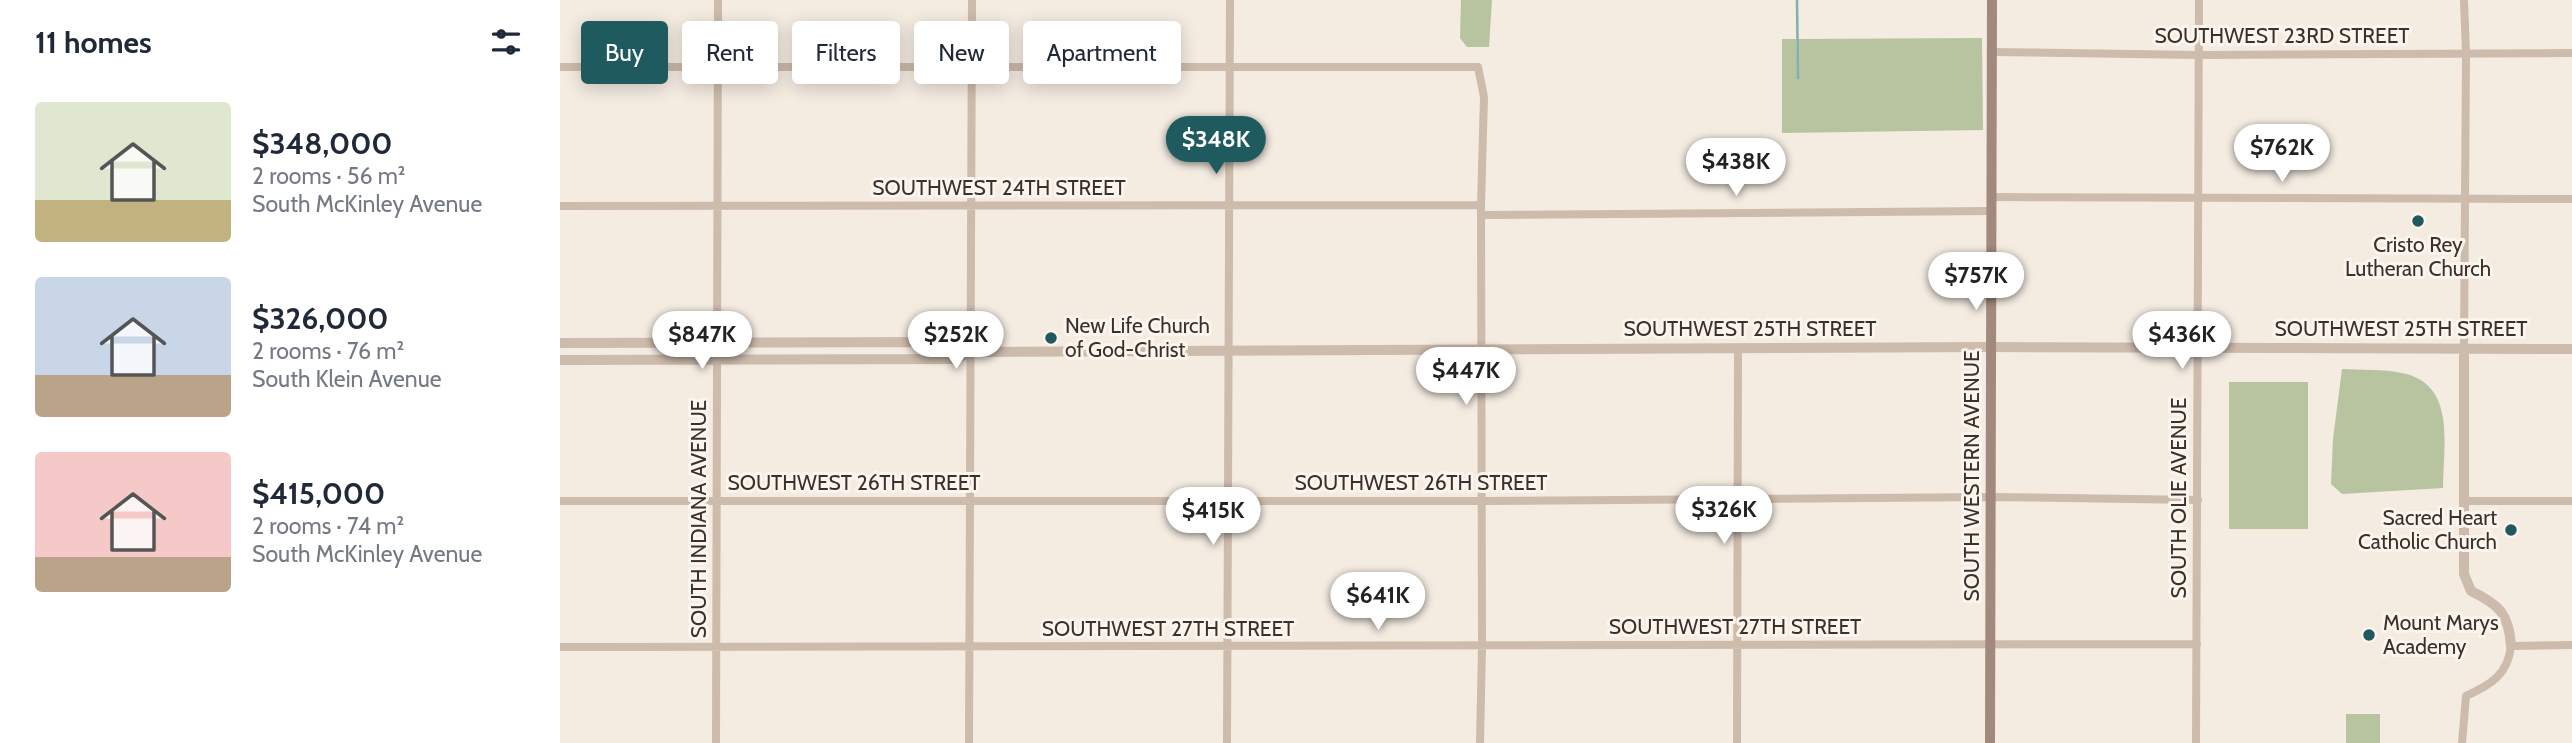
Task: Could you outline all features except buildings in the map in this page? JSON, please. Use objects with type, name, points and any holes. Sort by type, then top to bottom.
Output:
[{"type":"main road","name":"SOUTH WESTERN AVENUE","points":[[1990,743],[1992,0]]},
{"type":"street","name":"SOUTH INDIANA AVENUE","points":[[718,0],[718,21]]},
{"type":"street","points":[[972,0],[972,21]]},
{"type":"street","points":[[1227,743],[1230,0]]},
{"type":"street","name":"SOUTH OLIE AVENUE","points":[[2196,743],[2199,0]]},
{"type":"street","points":[[2462,743],[2466,696],[2490,686],[2503,673],[2511,646],[2510,632],[2504,617],[2493,602],[2471,591],[2463,574],[2464,0]]},
{"type":"street","name":"SOUTHWEST 23RD STREET","points":[[1992,52],[2199,55],[2572,53]]},
{"type":"street","points":[[560,67],[682,69]]},
{"type":"street","points":[[778,69],[914,67]]},
{"type":"street","points":[[1009,67],[1478,67],[1484,97],[1480,350],[1480,743]]},
{"type":"street","name":"SOUTH INDIANA AVENUE","points":[[716,743],[717,84]]},
{"type":"street","points":[[969,743],[971,84]]},
{"type":"street","points":[[1991,197],[2572,199]]},
{"type":"street","name":"SOUTHWEST 24TH STREET","points":[[560,206],[1481,205]]},
{"type":"street","points":[[1481,215],[1991,211]]},
{"type":"street","name":"SOUTHWEST 25TH STREET","points":[[560,343],[939,342],[954,343],[970,352]]},
{"type":"street","name":"SOUTHWEST 25TH STREET","points":[[560,360],[956,359],[970,352],[1992,347],[2572,349]]},
{"type":"street","points":[[1737,743],[1738,349]]},
{"type":"street","name":"SOUTHWEST 26TH STREET","points":[[560,501],[1481,501],[1991,497],[2198,500]]},
{"type":"street","points":[[2463,501],[2572,501]]},
{"type":"street","name":"SOUTHWEST 27TH STREET","points":[[560,647],[2197,644]]},
{"type":"street","points":[[2511,646],[2572,645]]},
{"type":"green space","points":[[1461,0],[1492,0],[1489,47],[1467,47],[1460,38]]},
{"type":"green space","points":[[1982,38],[1983,130],[1782,133],[1782,39],[1796,39],[1798,78],[1798,39]]},
{"type":"green space","points":[[2342,369],[2402,373],[2420,379],[2432,390],[2443,418],[2443,488],[2342,494],[2331,484],[2333,439]]},
{"type":"green space","points":[[2229,382],[2308,382],[2308,529],[2229,529]]},
{"type":"green space","points":[[2346,714],[2380,714],[2380,743],[2346,743]]},
{"type":"waterway","points":[[1797,0],[1798,78]]},
{"type":"place","name":"Cristo Rey Lutheran Church","points":[[2418,221]]},
{"type":"place","name":"New Life Church of God-Christ","points":[[1051,338]]},
{"type":"place","name":"Sacred Heart Catholic Church","points":[[2511,530]]},
{"type":"place","name":"Mount Marys Academy","points":[[2369,635]]}]
